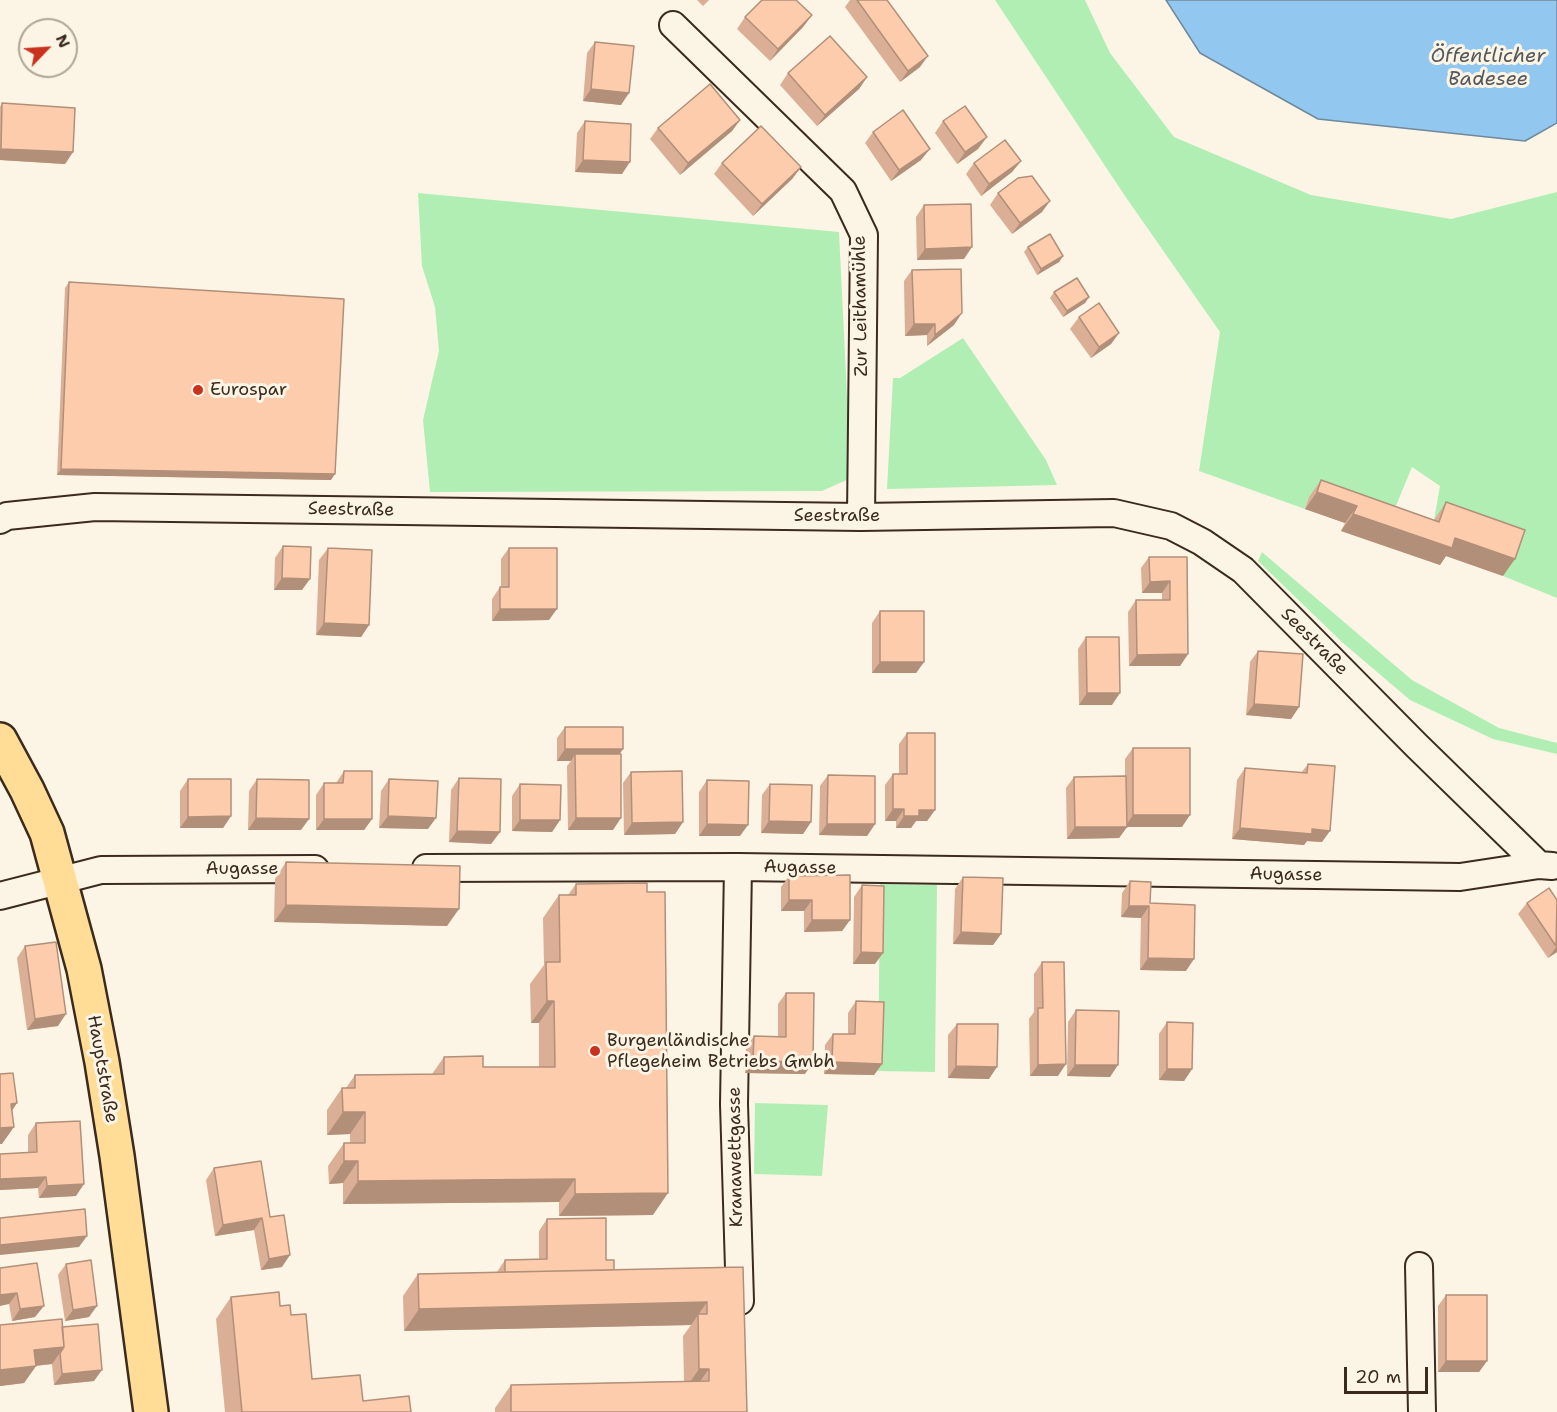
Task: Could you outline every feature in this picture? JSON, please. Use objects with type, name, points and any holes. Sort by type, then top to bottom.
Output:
[{"type":"main road","name":"Hauptstraße","points":[[0,740],[27,790],[46,833],[84,969],[117,1156],[151,1412]]},
{"type":"street","name":"Zur Leithamühle","points":[[673,26],[843,191],[864,235],[861,517]]},
{"type":"street","name":"Seestraße","points":[[0,520],[7,516],[95,507],[861,517],[1114,513],[1171,526],[1202,542],[1244,570],[1416,745],[1548,865]]},
{"type":"street","name":"Augasse","points":[[406,868],[738,867],[1460,877],[1548,865]]},
{"type":"street","name":"Kranawettgasse","points":[[738,867],[734,1104],[740,1329]]},
{"type":"street","name":"Augasse","points":[[0,896],[101,870],[335,869]]},
{"type":"street","points":[[1419,1266],[1422,1412]]},
{"type":"green space","points":[[995,0],[1085,0],[1110,53],[1174,137],[1311,195],[1451,219],[1557,192],[1557,598],[1503,576],[1512,547],[1434,520],[1440,486],[1412,467],[1388,525],[1309,497],[1305,509],[1199,471],[1220,332],[1125,196]]},
{"type":"green space","points":[[418,193],[839,232],[851,478],[822,491],[430,492],[423,420],[439,351],[435,307],[422,266]]},
{"type":"green space","points":[[963,338],[1046,460],[1057,485],[887,489],[893,378],[900,378]]},
{"type":"green space","points":[[1262,552],[1412,680],[1499,728],[1557,743],[1557,754],[1493,739],[1410,700],[1343,643],[1258,561]]},
{"type":"green space","points":[[880,884],[937,885],[935,1072],[878,1071]]},
{"type":"green space","points":[[755,1103],[828,1105],[822,1176],[754,1174]]},
{"type":"water","name":"Öffentlicher Badesee","points":[[1166,0],[1557,0],[1557,123],[1525,141],[1318,119],[1200,53]]},
{"type":"building","points":[[762,0],[796,0],[812,15],[778,49],[745,17]]},
{"type":"building","points":[[857,0],[887,0],[928,56],[908,71]]},
{"type":"building","points":[[830,36],[867,77],[825,115],[788,73]]},
{"type":"building","points":[[595,42],[634,46],[629,93],[591,89]]},
{"type":"building","points":[[710,84],[740,120],[688,163],[658,128]]},
{"type":"building","points":[[2,103],[75,108],[73,152],[1,149]]},
{"type":"building","points":[[965,106],[987,137],[965,152],[943,121]]},
{"type":"building","points":[[903,110],[930,149],[899,170],[873,132]]},
{"type":"building","points":[[585,121],[631,124],[630,162],[583,160]]},
{"type":"building","points":[[761,126],[801,167],[762,204],[722,163]]},
{"type":"building","points":[[1005,140],[1021,161],[989,184],[974,163]]},
{"type":"building","points":[[1032,176],[1050,201],[1020,223],[998,193],[1018,178]]},
{"type":"building","points":[[971,204],[972,247],[925,249],[924,205]]},
{"type":"building","points":[[1050,234],[1063,256],[1041,269],[1028,247]]},
{"type":"building","points":[[961,269],[962,313],[935,335],[935,324],[914,324],[912,270]]},
{"type":"building","points":[[1077,278],[1089,297],[1067,311],[1054,292]]},
{"type":"building","name":"Eurospar","points":[[69,282],[344,299],[335,474],[61,469]]},
{"type":"building","points":[[1099,303],[1119,333],[1099,347],[1079,317]]},
{"type":"building","points":[[1321,480],[1439,522],[1446,502],[1525,530],[1515,559],[1455,538],[1452,548],[1353,514],[1357,506],[1317,492]]},
{"type":"building","points":[[283,546],[311,547],[310,579],[282,578]]},
{"type":"building","points":[[328,548],[372,550],[369,625],[324,623]]},
{"type":"building","points":[[509,548],[557,548],[557,609],[500,609],[500,587],[509,587]]},
{"type":"building","points":[[1149,557],[1187,557],[1188,654],[1137,655],[1136,600],[1170,600],[1170,581],[1150,582]]},
{"type":"building","points":[[880,611],[924,611],[924,662],[880,662]]},
{"type":"building","points":[[1086,637],[1119,637],[1120,693],[1087,693]]},
{"type":"building","points":[[1258,651],[1303,654],[1299,707],[1254,704]]},
{"type":"building","points":[[565,727],[623,727],[623,749],[565,749]]},
{"type":"building","points":[[907,733],[935,733],[935,810],[919,810],[919,816],[904,816],[904,809],[893,809],[893,774],[907,774]]},
{"type":"building","points":[[1133,748],[1190,748],[1190,815],[1133,815]]},
{"type":"building","points":[[575,754],[621,754],[621,818],[576,818]]},
{"type":"building","points":[[1308,764],[1335,766],[1330,831],[1312,829],[1312,834],[1240,828],[1245,768],[1307,773]]},
{"type":"building","points":[[344,771],[372,771],[372,819],[324,819],[324,783],[343,783]]},
{"type":"building","points":[[682,771],[683,822],[632,823],[631,772]]},
{"type":"building","points":[[828,775],[875,776],[875,824],[827,824]]},
{"type":"building","points":[[1126,776],[1127,827],[1075,827],[1074,777]]},
{"type":"building","points":[[459,778],[501,779],[500,832],[457,831]]},
{"type":"building","points":[[188,779],[231,779],[231,816],[188,817]]},
{"type":"building","points":[[257,779],[309,780],[309,819],[256,818]]},
{"type":"building","points":[[389,779],[438,781],[436,818],[388,816]]},
{"type":"building","points":[[707,780],[749,781],[748,825],[707,824]]},
{"type":"building","points":[[520,784],[561,785],[560,820],[520,820]]},
{"type":"building","points":[[770,784],[812,785],[811,822],[769,821]]},
{"type":"building","points":[[286,862],[460,866],[459,909],[286,905]]},
{"type":"building","points":[[850,875],[850,920],[812,920],[812,900],[789,900],[789,876]]},
{"type":"building","points":[[963,877],[1003,878],[1001,934],[961,932]]},
{"type":"building","points":[[1130,881],[1151,882],[1150,903],[1195,905],[1194,959],[1148,958],[1149,906],[1129,906]]},
{"type":"building","name":"Burgenländische Pflegeheim Betriebs Gmbh","points":[[647,883],[647,892],[665,892],[668,1193],[575,1194],[575,1179],[358,1181],[358,1161],[344,1161],[344,1143],[365,1143],[365,1112],[343,1112],[342,1088],[355,1088],[355,1075],[444,1074],[444,1057],[483,1056],[483,1067],[555,1067],[554,1001],[547,1001],[546,962],[560,962],[559,895],[576,895],[576,884]]},
{"type":"building","points":[[862,885],[884,886],[883,953],[861,952]]},
{"type":"building","points":[[1549,888],[1557,900],[1556,946],[1527,903]]},
{"type":"building","points":[[56,942],[66,1014],[35,1019],[25,946]]},
{"type":"building","points":[[1042,962],[1064,962],[1066,1064],[1038,1065],[1038,1008],[1043,1008]]},
{"type":"building","points":[[786,993],[814,993],[813,1062],[753,1061],[754,1036],[786,1037]]},
{"type":"building","points":[[856,1001],[884,1002],[882,1064],[832,1062],[833,1034],[855,1034]]},
{"type":"building","points":[[1076,1010],[1119,1011],[1118,1065],[1075,1065]]},
{"type":"building","points":[[1167,1022],[1193,1023],[1192,1069],[1167,1069]]},
{"type":"building","points":[[957,1024],[998,1024],[997,1067],[956,1066]]},
{"type":"building","points":[[13,1073],[17,1103],[11,1104],[14,1127],[0,1128],[0,1074]]},
{"type":"building","points":[[80,1121],[84,1184],[47,1186],[46,1177],[0,1179],[0,1154],[37,1152],[36,1123]]},
{"type":"building","points":[[261,1161],[270,1217],[284,1215],[290,1255],[269,1259],[262,1218],[223,1225],[214,1168]]},
{"type":"building","points":[[85,1209],[87,1236],[0,1245],[0,1218]]},
{"type":"building","points":[[606,1218],[606,1260],[614,1260],[614,1270],[505,1272],[505,1260],[547,1259],[547,1219]]},
{"type":"building","points":[[91,1260],[97,1306],[73,1310],[66,1264]]},
{"type":"building","points":[[37,1263],[44,1306],[20,1309],[17,1293],[0,1295],[0,1268]]},
{"type":"building","points":[[743,1267],[747,1412],[511,1412],[511,1385],[709,1381],[709,1369],[699,1369],[698,1314],[707,1314],[707,1302],[419,1309],[418,1274]]},
{"type":"building","points":[[279,1292],[280,1306],[290,1305],[291,1315],[306,1314],[312,1379],[360,1375],[363,1401],[409,1396],[411,1412],[242,1412],[231,1297]]},
{"type":"building","points":[[1446,1295],[1487,1295],[1487,1361],[1446,1361]]},
{"type":"building","points":[[62,1319],[64,1347],[34,1350],[36,1366],[0,1370],[0,1325]]},
{"type":"building","points":[[98,1324],[102,1370],[62,1374],[60,1353],[64,1347],[62,1327]]},
{"type":"place","name":"Eurospar","points":[[198,390]]},
{"type":"place","name":"Burgenländische Pflegeheim Betriebs Gmbh","points":[[595,1051]]}]
